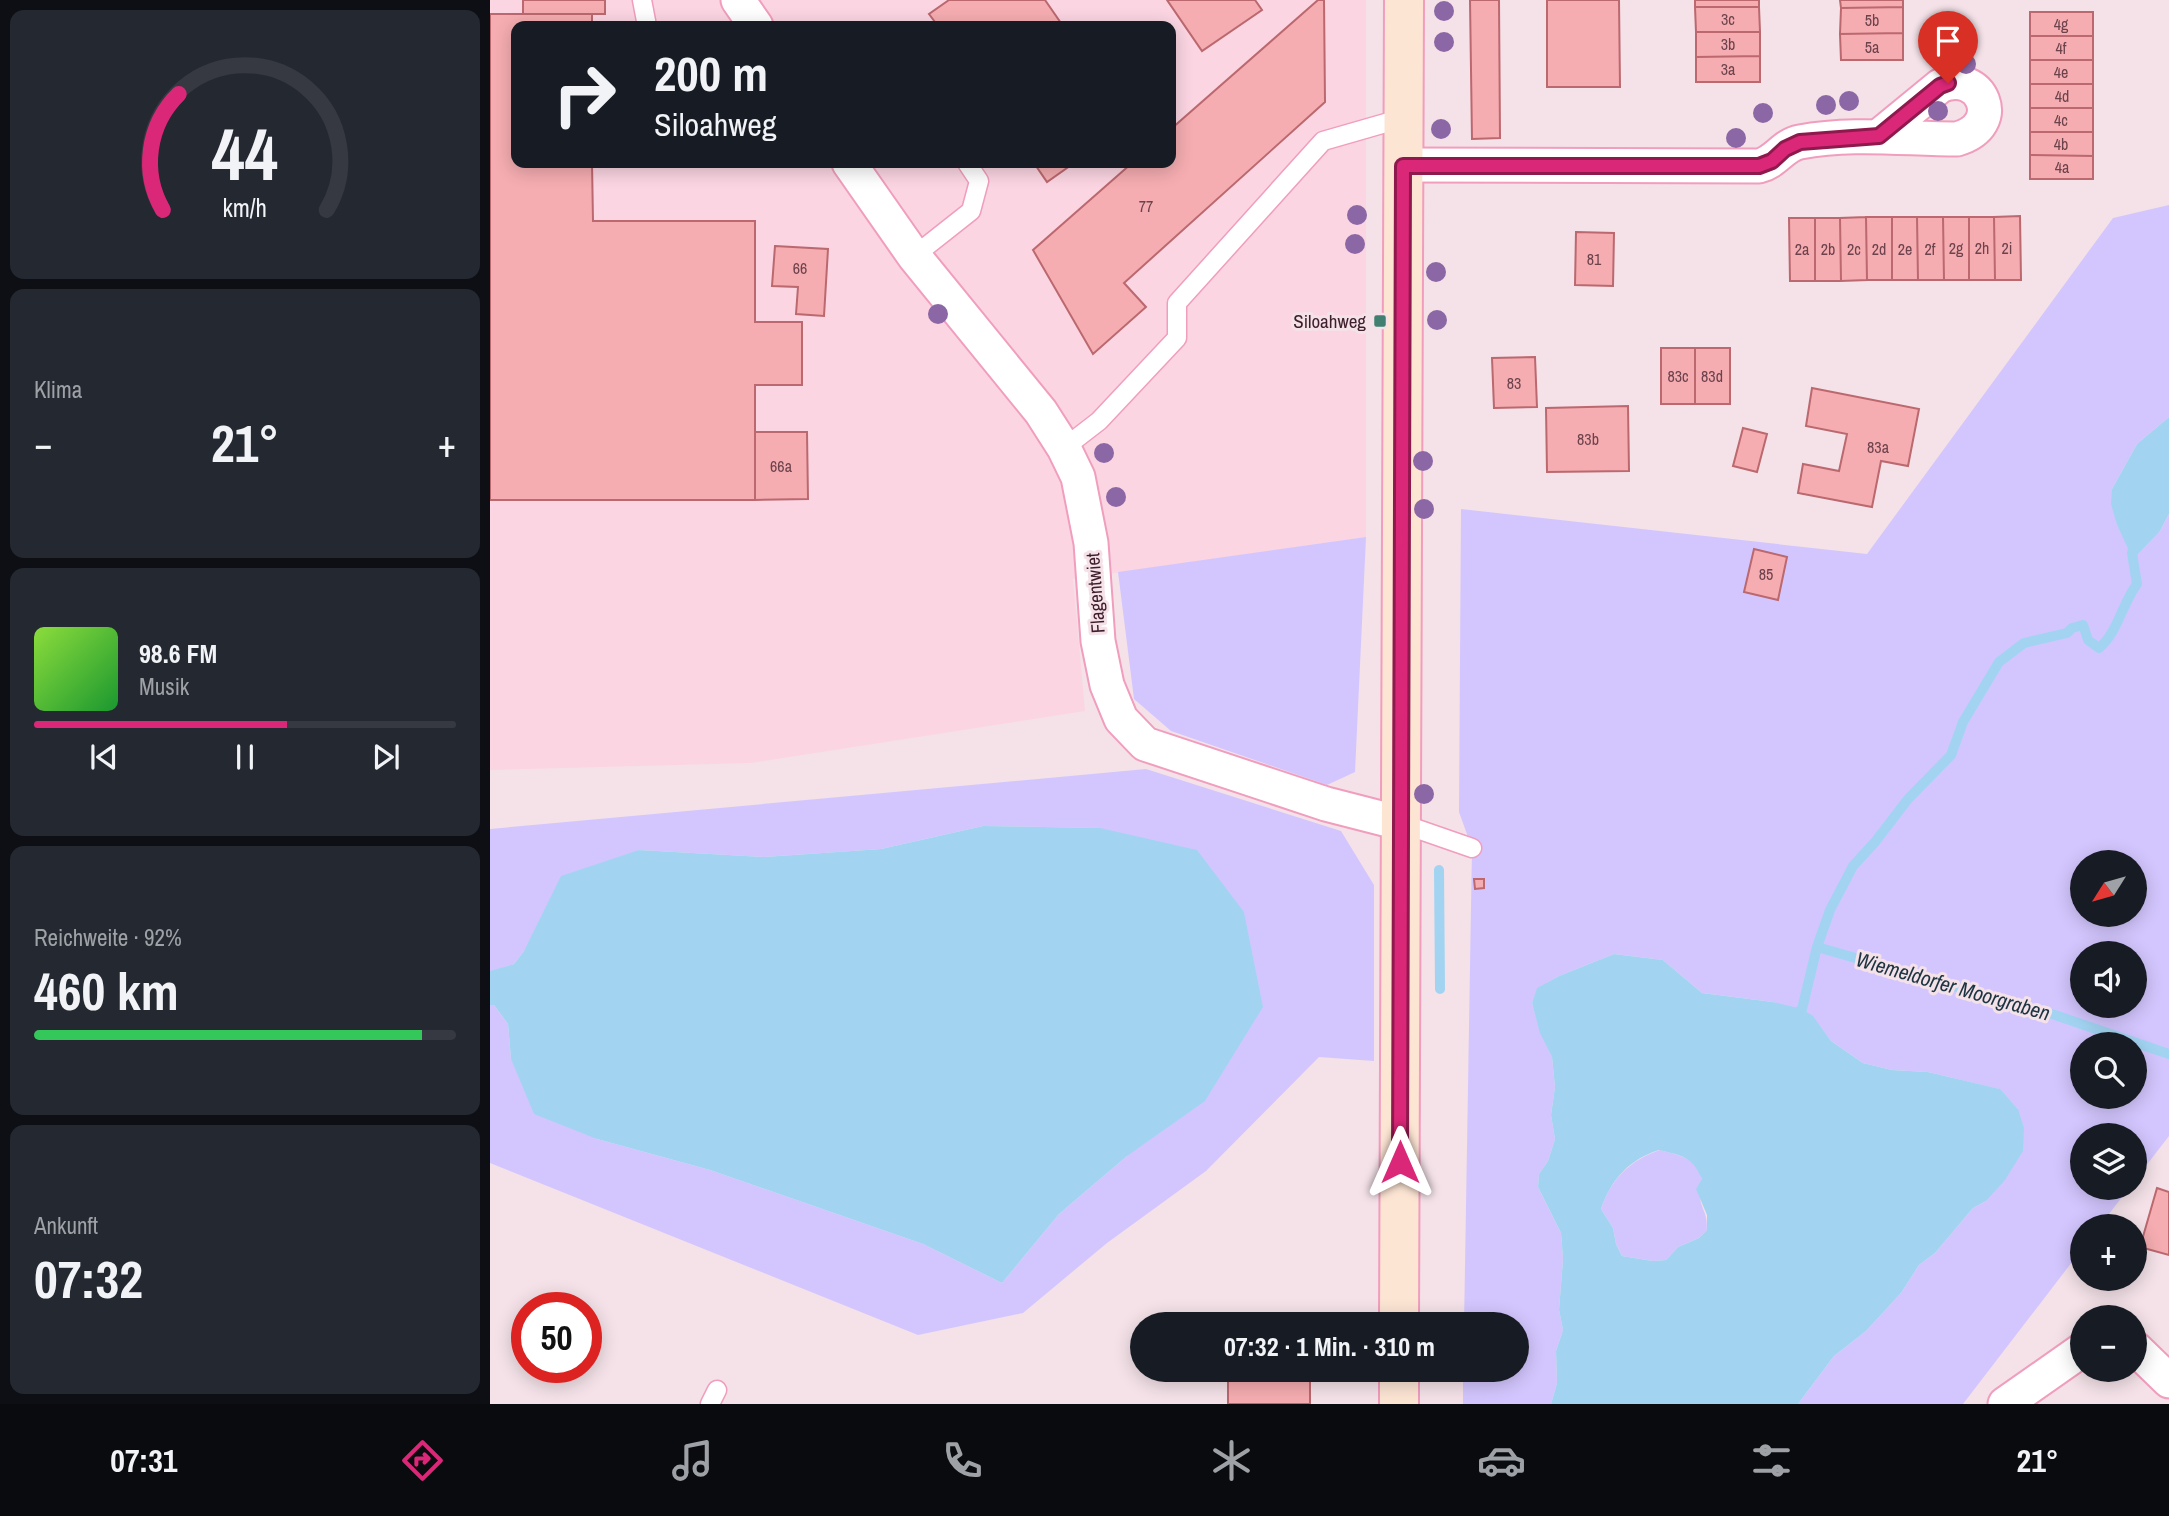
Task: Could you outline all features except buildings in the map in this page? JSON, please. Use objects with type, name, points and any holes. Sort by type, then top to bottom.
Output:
[{"type":"main road","points":[[1399,1312],[1404,0]]},
{"type":"main road","points":[[1399,1382],[1399,1404]]},
{"type":"street","points":[[738,0],[753,21]]},
{"type":"street","points":[[1403,166],[1759,166],[1772,161],[1785,149],[1800,142],[1879,136]]},
{"type":"street","name":"Flagentwiet","points":[[852,168],[914,256],[1041,412],[1064,448],[1078,477],[1091,543],[1098,641],[1107,685],[1121,719],[1145,744],[1326,804],[1400,811]]},
{"type":"street","points":[[2005,1404],[2070,1358]]},
{"type":"street","points":[[2147,1360],[2169,1381]]},
{"type":"lane","points":[[642,0],[646,21]]},
{"type":"lane","points":[[1064,448],[1099,421],[1177,338],[1177,303],[1323,141],[1403,118]]},
{"type":"lane","points":[[914,256],[971,211],[979,181],[970,168]]},
{"type":"lane","name":"Flagentwiet","points":[[1400,811],[1472,848]]},
{"type":"shaded area","points":[[490,0],[1366,0],[1366,537],[1073,579],[1085,711],[751,763],[490,770]]},
{"type":"shaded area","points":[[2169,205],[2169,417],[2137,444],[2112,489],[2117,525],[2132,553],[2160,531],[2169,514],[2169,1136],[2147,1164],[2147,1123],[2070,1123],[2070,1200],[2120,1200],[2109,1214],[2070,1214],[2070,1265],[1963,1404],[1798,1404],[1834,1356],[1866,1331],[1901,1293],[1919,1265],[1935,1253],[1973,1208],[1986,1201],[2018,1109],[1999,1089],[1928,1072],[1892,1070],[1863,1063],[1831,1041],[1813,1017],[1773,1002],[1702,993],[1663,960],[1614,954],[1559,976],[1538,988],[1532,1003],[1552,1057],[1555,1087],[1551,1115],[1555,1139],[1548,1161],[1539,1174],[1538,1187],[1561,1233],[1563,1259],[1559,1310],[1563,1330],[1556,1351],[1557,1383],[1551,1404],[1463,1404],[1463,1382],[1529,1382],[1529,1312],[1464,1312],[1472,848],[1459,812],[1461,509],[1867,554],[2113,218]]},
{"type":"shaded area","points":[[1366,537],[1355,772],[1327,785],[1171,731],[1134,699],[1118,572]]},
{"type":"shaded area","points":[[1146,769],[1341,831],[1374,885],[1374,1061],[1319,1057],[1206,1171],[1107,1243],[1023,1313],[918,1335],[490,1163],[490,1005],[494,1005],[508,1024],[511,1059],[597,1139],[710,1170],[923,1244],[1002,1283],[1059,1214],[1127,1156],[1100,828],[983,826],[881,849],[764,857],[639,850],[524,951],[514,964],[493,971],[490,971],[490,829]]},
{"type":"shaded area","points":[[1660,1150],[1687,1159],[1697,1167],[1702,1180],[1701,1200],[1707,1230],[1699,1238],[1678,1247],[1666,1260],[1653,1261],[1622,1256],[1613,1228],[1601,1209],[1610,1189],[1623,1172],[1640,1159]]},
{"type":"water","points":[[2169,417],[2169,514],[2160,531],[2133,559],[2117,525],[2111,504],[2112,489],[2137,444]]},
{"type":"water","points":[[983,826],[1100,828],[1197,850],[1244,912],[1263,1007],[1205,1101],[1127,1156],[1059,1214],[1002,1283],[923,1244],[710,1170],[597,1139],[534,1114],[511,1059],[508,1024],[494,1005],[490,1005],[490,971],[514,964],[524,951],[561,876],[639,850],[764,857],[881,849]]},
{"type":"water","points":[[1614,954],[1663,960],[1702,993],[1773,1002],[1802,1009],[1813,1016],[1831,1041],[1863,1063],[1892,1070],[1928,1072],[2000,1089],[2018,1109],[2024,1128],[2023,1151],[2005,1180],[1986,1201],[1973,1208],[1935,1253],[1919,1265],[1901,1293],[1866,1331],[1834,1356],[1798,1404],[1551,1404],[1557,1383],[1556,1351],[1563,1330],[1559,1310],[1563,1259],[1561,1233],[1538,1187],[1539,1174],[1548,1161],[1555,1139],[1551,1115],[1555,1087],[1552,1057],[1540,1033],[1532,1003],[1537,988]],"holes":[[[1659,1150],[1685,1158],[1698,1171],[1702,1179],[1696,1189],[1707,1215],[1707,1230],[1699,1238],[1678,1247],[1666,1260],[1653,1261],[1622,1256],[1613,1228],[1601,1209],[1610,1188],[1623,1172],[1639,1159]]]},
{"type":"waterway","points":[[1791,1017],[1802,1009],[1817,947],[1830,910],[1853,866],[1908,799],[1951,755],[1963,722],[1999,662],[2024,643],[2067,633],[2072,628],[2083,625],[2088,640],[2099,648],[2111,634],[2137,584],[2132,553],[2135,541]]},
{"type":"waterway","points":[[1439,870],[1440,989]]},
{"type":"waterway","name":"Wiemeldorfer Moorgraben","points":[[1817,947],[2055,1015],[2169,1054]]},
{"type":"place","name":"Siloahweg","points":[[1380,321]]},
{"type":"route","points":[[1400,1162],[1403,166],[1759,166],[1772,161],[1792,144],[1879,136],[1940,86],[1948,83]]}]
